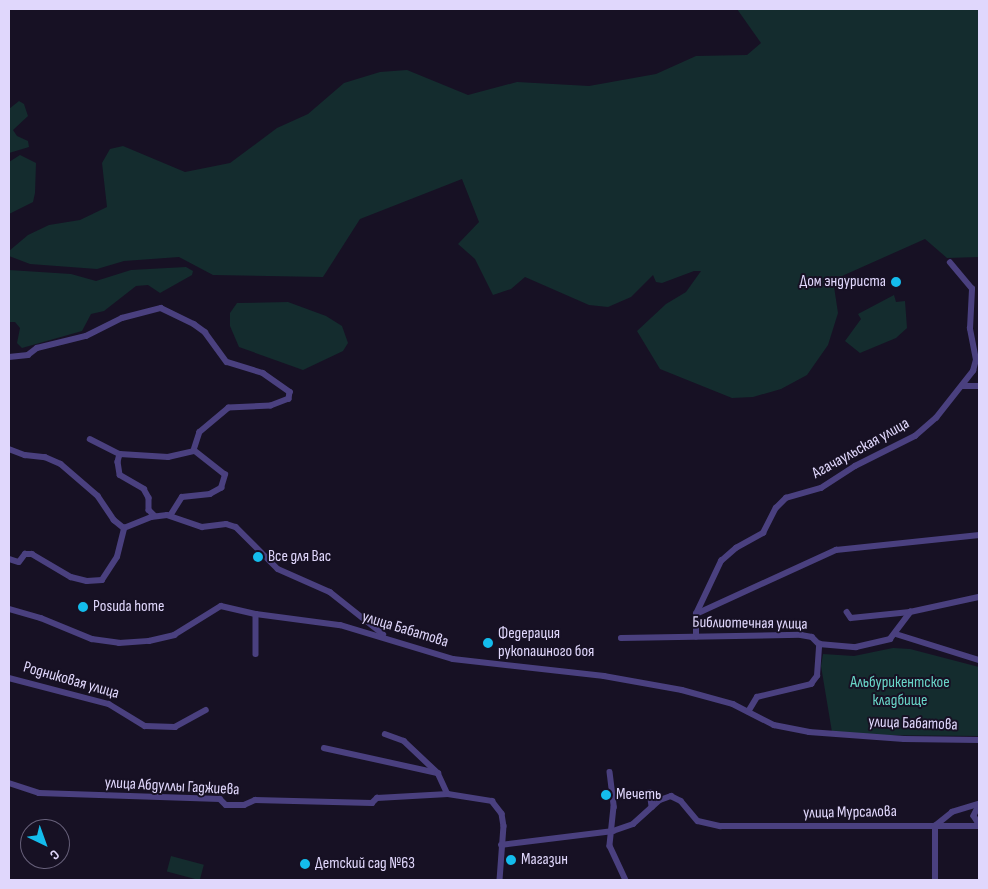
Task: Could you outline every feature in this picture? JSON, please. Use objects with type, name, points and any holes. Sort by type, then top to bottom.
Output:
[{"type":"street","name":"Агачаульская улица","points":[[696,638],[696,614],[721,560],[736,548],[763,533],[776,508],[786,498],[821,488],[862,462],[915,436],[936,418],[973,371],[976,360],[970,329],[972,289],[967,279],[950,263]]},
{"type":"street","points":[[9,357],[28,355],[36,348],[86,336],[122,318],[161,308],[194,324],[205,332],[227,362],[263,373],[290,392],[289,399],[271,406],[229,408],[200,432],[194,451]]},
{"type":"street","points":[[962,386],[979,386]]},
{"type":"street","points":[[90,439],[120,454],[168,457],[194,451]]},
{"type":"street","points":[[9,449],[25,455],[46,457],[61,464],[98,496],[114,520],[124,528]]},
{"type":"street","points":[[170,516],[182,497],[210,494],[221,488],[225,475],[194,451]]},
{"type":"street","points":[[120,454],[118,462],[120,475],[144,489],[149,498],[149,510],[155,516]]},
{"type":"street","points":[[124,528],[155,516],[170,516],[202,527],[226,524],[236,527],[278,569],[330,592],[385,636]]},
{"type":"street","points":[[9,559],[19,562],[25,554],[32,554],[71,577],[87,581],[102,580],[117,557],[124,528]]},
{"type":"street","points":[[696,614],[836,550],[979,535]]},
{"type":"street","points":[[848,612],[851,618],[910,612],[979,597]]},
{"type":"street","name":"улица Бабатова","points":[[9,609],[41,618],[92,639],[119,643],[149,642],[174,634],[215,607],[340,624],[385,636],[416,650],[453,659],[604,676],[682,690],[733,704],[774,725],[809,732],[904,739],[979,740]]},
{"type":"street","points":[[910,612],[896,634],[979,660]]},
{"type":"street","points":[[256,614],[256,654]]},
{"type":"street","name":"Библиотечная улица","points":[[621,638],[800,636],[812,637],[819,644],[856,647],[882,642],[896,634]]},
{"type":"street","points":[[748,712],[757,697],[811,684],[817,676],[819,644]]},
{"type":"street","name":"Родниковая улица","points":[[9,678],[109,704],[145,726],[175,727],[206,710]]},
{"type":"street","points":[[385,734],[404,741],[438,773],[448,794]]},
{"type":"street","points":[[324,748],[438,773]]},
{"type":"street","points":[[610,772],[614,807],[611,851],[626,880]]},
{"type":"street","name":"улица Абдуллы Гаджиева","points":[[9,783],[39,793],[220,800],[226,805],[244,805],[255,800],[372,803],[377,798],[448,794],[492,801],[502,814],[500,880]]},
{"type":"street","points":[[501,845],[613,831],[633,824],[652,807],[650,792]]},
{"type":"street","name":"улица Мурсалова","points":[[652,807],[671,796],[681,801],[698,821],[720,826],[979,825]]},
{"type":"street","points":[[979,805],[974,816],[979,825]]},
{"type":"street","points":[[936,880],[935,826],[952,812],[979,805]]},
{"type":"green space","points":[[737,9],[979,9],[979,257],[947,258],[925,239],[833,280],[838,313],[828,345],[807,375],[781,389],[753,397],[732,398],[660,369],[637,331],[666,304],[686,292],[701,271],[694,271],[662,283],[656,282],[653,275],[631,297],[608,307],[589,305],[525,277],[511,289],[493,295],[475,259],[458,244],[479,222],[462,179],[360,219],[323,277],[213,275],[179,257],[124,261],[97,269],[30,264],[9,256],[9,251],[28,235],[49,225],[80,220],[107,207],[102,163],[110,149],[123,146],[185,172],[230,163],[277,128],[308,114],[344,83],[380,72],[407,70],[468,95],[517,82],[589,86],[656,74],[696,56],[747,55],[761,43]]},
{"type":"green space","points":[[19,101],[24,104],[28,116],[13,130],[17,136],[28,141],[29,147],[9,153],[9,109]]},
{"type":"green space","points":[[20,155],[36,163],[35,193],[33,202],[9,214],[9,162]]},
{"type":"green space","points":[[186,267],[193,271],[192,275],[160,293],[148,285],[136,286],[104,311],[91,314],[82,331],[22,348],[17,343],[20,328],[15,322],[9,322],[9,270],[71,274],[96,281],[131,270]]},
{"type":"green space","points":[[894,295],[896,302],[905,301],[907,328],[896,338],[860,353],[845,341],[861,319],[858,314]]},
{"type":"green space","points":[[288,302],[326,316],[342,326],[348,343],[343,351],[303,370],[239,347],[230,326],[230,313],[237,303]]},
{"type":"green space","name":"Альбурикентское кладбище","points":[[893,648],[910,649],[979,667],[979,736],[873,735],[832,732],[821,666],[823,654],[854,656]]},
{"type":"green space","points":[[171,856],[204,865],[200,880],[167,871]]},
{"type":"place","name":"Дом эндуриста","points":[[896,282]]},
{"type":"place","name":"Все для Вас","points":[[258,557]]},
{"type":"place","name":"Posuda home","points":[[83,607]]},
{"type":"place","name":"Федерация рукопашного боя","points":[[488,643]]},
{"type":"place","name":"Мечеть","points":[[606,795]]},
{"type":"place","name":"Магазин","points":[[511,860]]},
{"type":"place","name":"Детский сад №63","points":[[305,864]]}]
